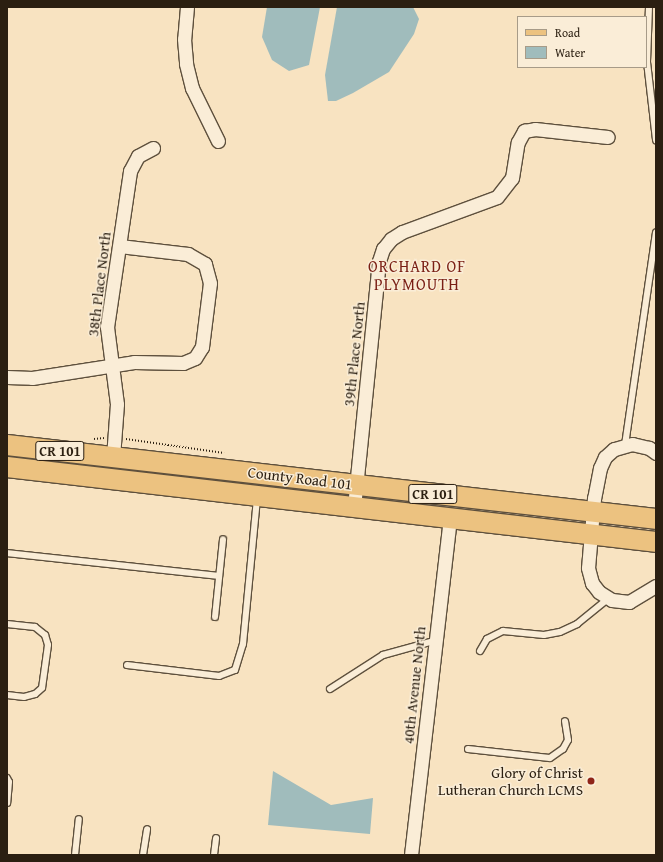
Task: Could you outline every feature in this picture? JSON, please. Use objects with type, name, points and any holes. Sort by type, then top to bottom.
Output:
[{"type":"main road","name":"County Road 101","points":[[7,445],[656,519]]},
{"type":"main road","name":"County Road 101","points":[[7,467],[656,542]]},
{"type":"street","points":[[187,7],[184,39],[186,64],[192,88],[218,141]]},
{"type":"street","name":"39th Place North","points":[[354,507],[379,261],[383,249],[391,239],[402,232],[497,197],[512,178],[520,136],[524,132],[534,129],[608,137]]},
{"type":"street","name":"38th Place North","points":[[113,457],[118,404],[111,366],[107,327],[130,171],[138,156],[153,148]]},
{"type":"street","points":[[7,377],[32,378],[145,361],[183,363],[195,358],[202,347],[210,283],[206,264],[197,257],[119,246]]},
{"type":"street","points":[[656,453],[640,445],[625,445],[606,457],[600,468],[590,534],[588,568],[592,583],[599,592],[609,598],[629,602],[656,586]]},
{"type":"street","name":"40th Avenue North","points":[[411,855],[434,641],[450,518]]},
{"type":"lane","points":[[649,7],[647,62],[656,140]]},
{"type":"lane","points":[[625,445],[656,232]]},
{"type":"lane","points":[[127,666],[219,676],[235,670],[243,644],[257,496]]},
{"type":"lane","points":[[216,617],[223,539]]},
{"type":"lane","points":[[7,553],[220,576]]},
{"type":"lane","points":[[480,651],[487,639],[503,631],[544,635],[560,632],[578,624],[609,598]]},
{"type":"lane","points":[[7,624],[35,627],[45,635],[48,645],[42,688],[35,694],[24,697],[7,695]]},
{"type":"lane","points":[[330,689],[383,655],[434,641]]},
{"type":"lane","points":[[468,749],[550,758],[563,749],[568,740],[565,721]]},
{"type":"lane","points":[[7,778],[9,782],[7,803]]},
{"type":"lane","points":[[75,855],[79,819]]},
{"type":"lane","points":[[144,855],[147,829]]},
{"type":"lane","points":[[214,855],[216,838]]},
{"type":"water","points":[[267,7],[320,7],[309,65],[289,71],[272,60],[262,37]]},
{"type":"water","points":[[337,7],[413,7],[419,19],[414,34],[389,72],[353,93],[336,101],[328,101],[325,75]]},
{"type":"water","points":[[273,771],[331,805],[373,798],[370,834],[268,825]]},
{"type":"place","name":"Glory of Christ Lutheran Church LCMS","points":[[591,781]]},
{"type":"district","name":"ORCHARD OF PLYMOUTH","points":[[417,275]]}]
